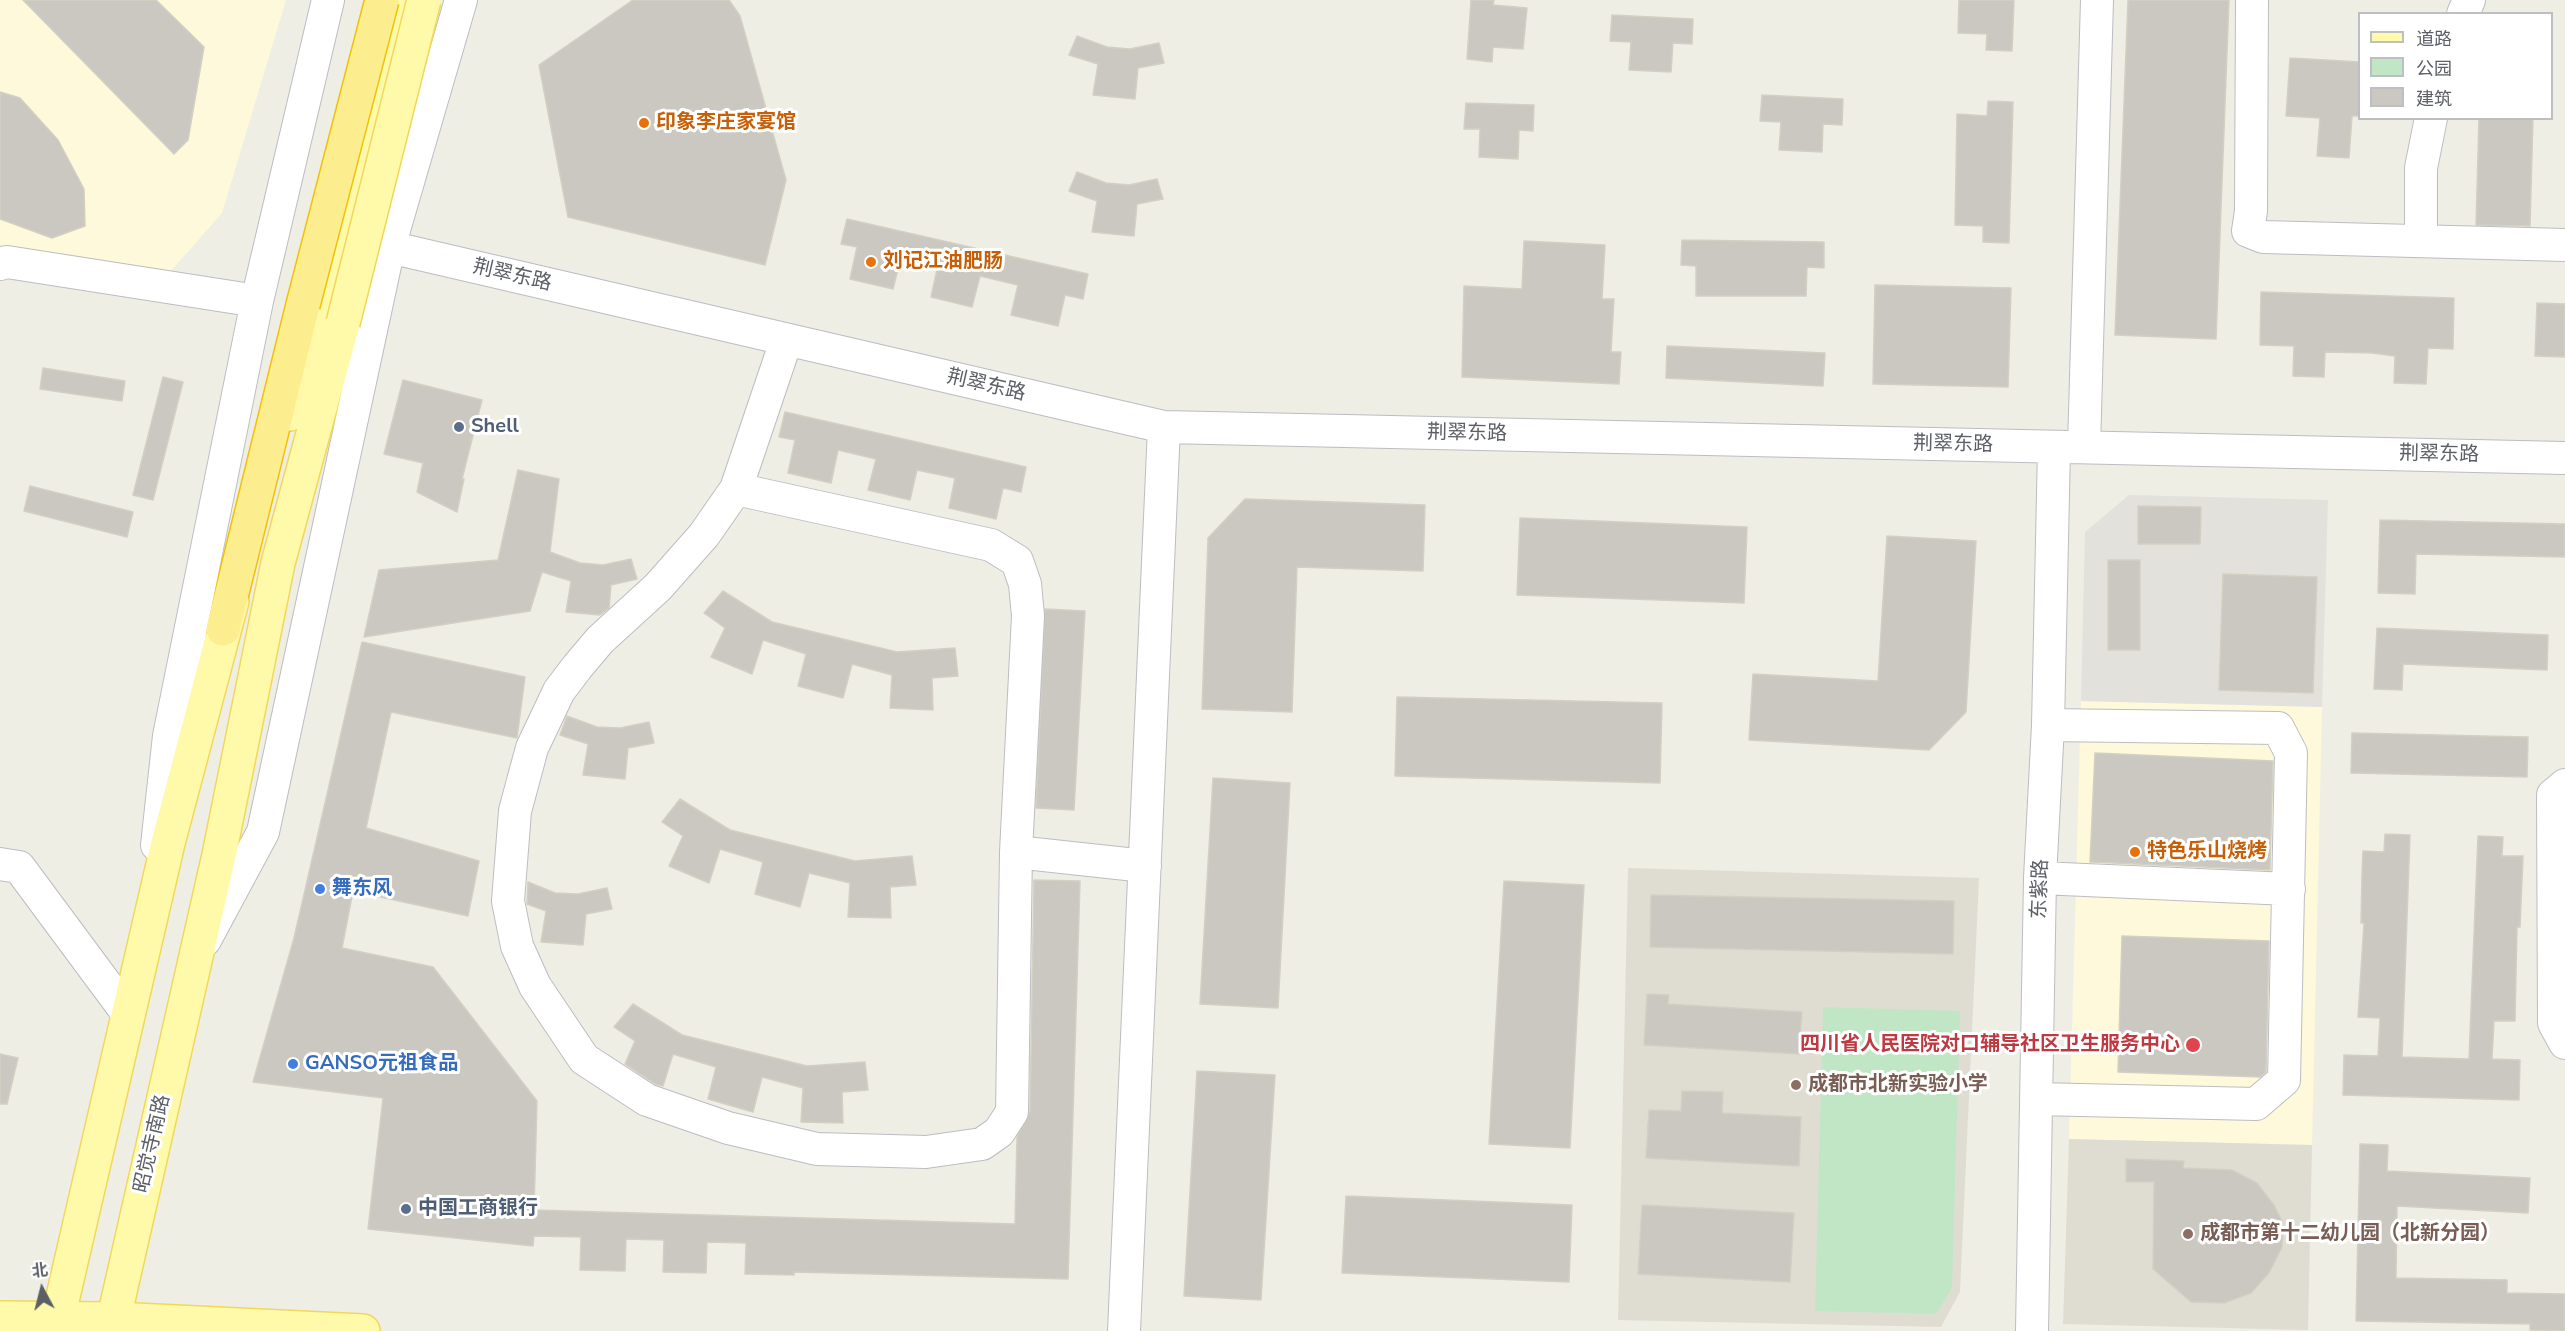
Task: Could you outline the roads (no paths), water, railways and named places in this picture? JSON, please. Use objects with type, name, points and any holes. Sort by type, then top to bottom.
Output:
[{"type":"highway","points":[[223,629],[321,318],[382,0]]},
{"type":"highway","points":[[395,113],[441,0]]},
{"type":"main road","points":[[321,318],[404,0]]},
{"type":"main road","points":[[321,318],[395,113],[424,0]]},
{"type":"main road","name":"昭觉寺南路","points":[[112,1325],[196,957],[278,563],[321,318]]},
{"type":"main road","points":[[56,1325],[146,937],[223,629]]},
{"type":"main road","points":[[0,1318],[56,1325],[363,1331]]},
{"type":"street","points":[[146,937],[169,736],[257,301],[328,0]]},
{"type":"street","points":[[196,957],[263,832],[389,247],[461,0]]},
{"type":"street","name":"东紫路","points":[[2032,1331],[2040,878],[2048,725],[2069,448],[2097,0]]},
{"type":"street","points":[[2252,0],[2251,211],[2248,231],[2264,237],[2565,245]]},
{"type":"street","points":[[2421,241],[2421,168],[2431,120]]},
{"type":"street","name":"荆翠东路","points":[[389,247],[1164,427],[2565,458]]},
{"type":"street","points":[[0,264],[7,262],[257,301]]},
{"type":"street","points":[[736,489],[991,545],[1017,561],[1025,584],[1028,616],[1016,852],[1012,1112],[999,1132],[982,1144],[926,1152],[817,1149],[728,1128],[647,1100],[584,1059],[534,986],[517,946],[508,901],[515,811],[532,748],[565,682],[600,640],[658,587],[704,535],[736,489],[786,341]]},
{"type":"street","points":[[1125,1331],[1164,427]]},
{"type":"street","points":[[2036,1099],[2256,1104],[2284,1080],[2291,753],[2278,728],[2048,725]]},
{"type":"street","points":[[2565,785],[2553,795],[2554,1023],[2565,1043]]},
{"type":"street","points":[[1016,852],[1145,866]]},
{"type":"street","points":[[0,864],[19,867],[128,1014]]},
{"type":"street","points":[[2040,878],[2289,889]]},
{"type":"place","name":"印象李庄家宴馆","points":[[644,123]]},
{"type":"place","name":"刘记江油肥肠","points":[[871,262]]},
{"type":"place","name":"Shell","points":[[459,427]]},
{"type":"place","name":"特色乐山烧烤","points":[[2135,852]]},
{"type":"place","name":"舞东风","points":[[320,889]]},
{"type":"place","name":"四川省人民医院对口辅导社区卫生服务中心","points":[[2193,1045]]},
{"type":"place","name":"GANSO元祖食品","points":[[293,1064]]},
{"type":"place","name":"成都市北新实验小学","points":[[1796,1085]]},
{"type":"place","name":"中国工商银行","points":[[406,1209]]},
{"type":"place","name":"成都市第十二幼儿园（北新分园）","points":[[2188,1234]]}]
